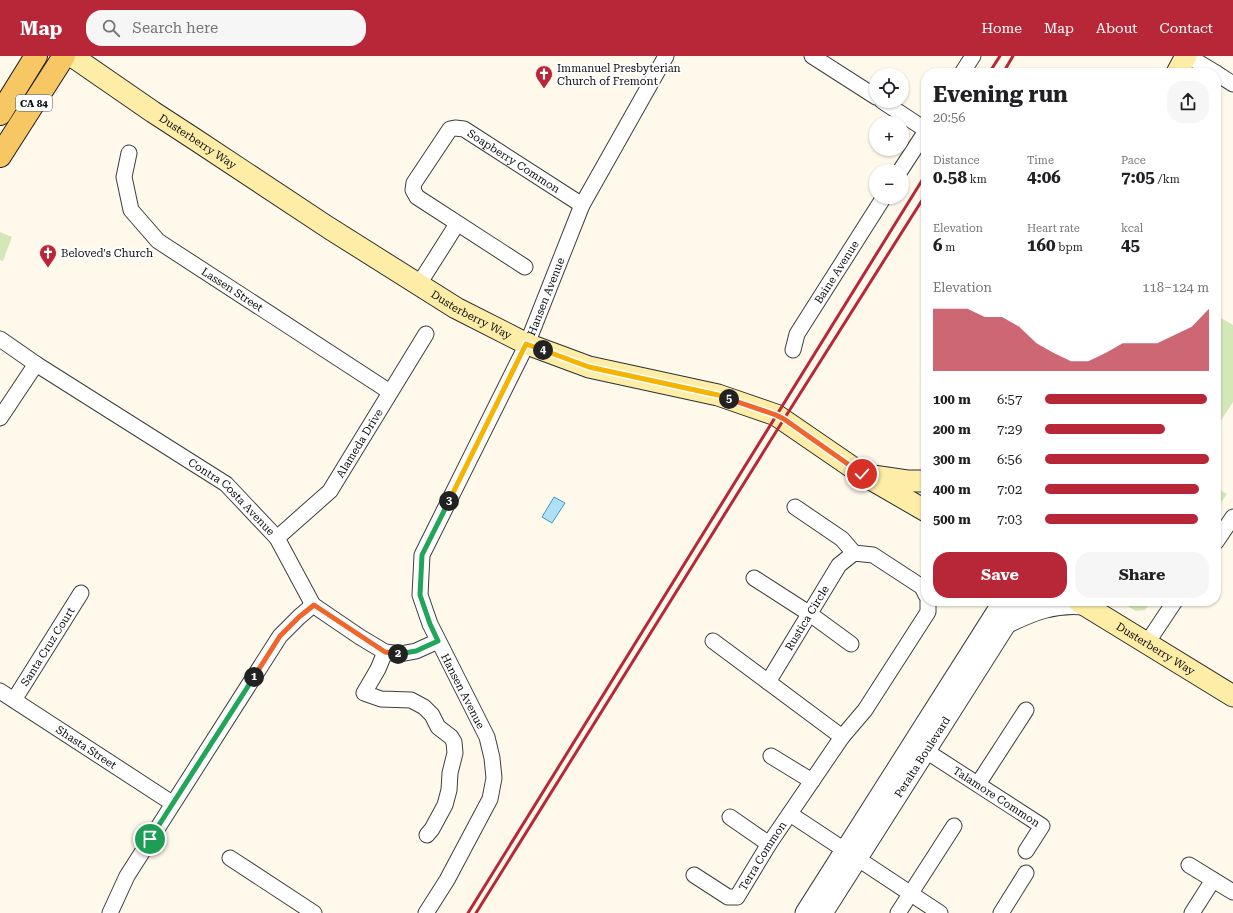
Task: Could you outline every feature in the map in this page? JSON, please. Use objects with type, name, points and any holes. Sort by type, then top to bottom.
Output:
[{"type":"main road","name":"CA 84","points":[[0,114],[36,56]]},
{"type":"main road","name":"CA 84","points":[[0,156],[64,56]]},
{"type":"main road","name":"Dusterberry Way","points":[[72,56],[153,112],[328,228],[456,308],[526,344],[589,367],[718,395],[776,415],[862,474],[921,508]]},
{"type":"main road","points":[[1180,68],[1187,56]]},
{"type":"main road","points":[[862,474],[907,481],[921,481]]},
{"type":"main road","name":"Dusterberry Way","points":[[1086,606],[1233,696]]},
{"type":"street","name":"Hansen Avenue","points":[[426,913],[446,880],[490,799],[494,778],[492,758],[487,737],[438,641],[430,624],[420,595],[422,555],[526,344],[582,205],[666,56]]},
{"type":"street","points":[[812,56],[869,93]]},
{"type":"street","points":[[965,68],[973,56]]},
{"type":"street","points":[[1187,56],[1207,68]]},
{"type":"street","points":[[1221,76],[1233,84]]},
{"type":"street","points":[[893,108],[921,127]]},
{"type":"street","name":"Soapberry Common","points":[[525,267],[417,197],[413,190],[414,182],[450,129],[464,129],[582,205]]},
{"type":"street","points":[[904,164],[921,138]]},
{"type":"street","name":"Lassen Street","points":[[129,153],[124,177],[131,210],[158,241],[390,392]]},
{"type":"street","name":"Baine Avenue","points":[[793,350],[797,334],[880,204]]},
{"type":"street","points":[[419,284],[457,224]]},
{"type":"street","name":"Alameda Drive","points":[[277,538],[330,491],[426,334]]},
{"type":"street","name":"Contra Costa Avenue","points":[[0,340],[226,484],[277,538],[314,605],[385,652]]},
{"type":"street","points":[[0,418],[36,364]]},
{"type":"street","points":[[795,507],[842,539],[854,553],[873,556],[921,585]]},
{"type":"street","points":[[1221,535],[1233,517]]},
{"type":"street","name":"Rustica Circle","points":[[768,682],[839,565],[854,553]]},
{"type":"street","points":[[754,578],[810,614],[851,644]]},
{"type":"street","name":"Santa Cruz Court","points":[[14,700],[81,593]]},
{"type":"street","points":[[110,913],[127,876],[172,803],[280,636],[299,617],[314,605]]},
{"type":"street","points":[[928,606],[928,612],[865,710],[842,737],[790,814],[940,913]]},
{"type":"street","name":"Peralta Boulevard","points":[[823,913],[850,855],[1000,606]]},
{"type":"street","name":"Peralta Boulevard","points":[[805,913],[850,855],[926,751],[1018,606]]},
{"type":"street","points":[[1006,624],[1026,614],[1042,608],[1053,606]]},
{"type":"street","points":[[1147,643],[1172,606]]},
{"type":"street","points":[[427,835],[432,829],[445,805],[455,753],[454,742],[451,737],[438,727],[432,715],[424,707],[411,700],[381,699],[364,693],[378,669],[385,652],[400,654],[416,651],[438,641]]},
{"type":"street","points":[[713,641],[842,737]]},
{"type":"street","name":"Shasta Street","points":[[0,691],[172,803]]},
{"type":"street","points":[[978,784],[1026,710]]},
{"type":"street","name":"Talamore Common","points":[[926,751],[1042,826],[1026,851]]},
{"type":"street","points":[[771,756],[812,781]]},
{"type":"street","name":"Terra Common","points":[[694,875],[728,897],[737,897],[769,844],[790,814]]},
{"type":"street","points":[[730,817],[769,844]]},
{"type":"street","points":[[898,913],[954,826]]},
{"type":"street","points":[[230,858],[314,913]]},
{"type":"street","points":[[1189,865],[1233,892]]},
{"type":"street","points":[[1001,913],[1026,873]]},
{"type":"street","points":[[1192,913],[1213,880]]},
{"type":"green space","points":[[0,232],[12,237],[3,261],[0,260]]},
{"type":"green space","points":[[1221,318],[1233,325],[1233,402],[1221,420]]},
{"type":"green space","points":[[1221,491],[1227,494],[1221,503]]},
{"type":"green space","points":[[1128,606],[1148,606],[1145,610],[1136,611]]},
{"type":"water","points":[[554,497],[565,503],[552,523],[542,517]]},
{"type":"railway","points":[[992,68],[1000,56]]},
{"type":"railway","points":[[1006,68],[1013,56]]},
{"type":"railway","points":[[468,913],[921,182]]},
{"type":"railway","points":[[476,913],[921,202]]},
{"type":"place","name":"Immanuel Presbyterian Church of Fremont","points":[[544,89]]},
{"type":"place","name":"Beloved's Church","points":[[48,268]]},
{"type":"route","points":[[150,839],[280,636],[299,617],[314,605],[360,637],[385,652],[400,654],[416,651],[438,641],[430,624],[420,595],[422,555],[526,344],[589,367],[718,395],[776,415],[784,419],[862,474]]}]
